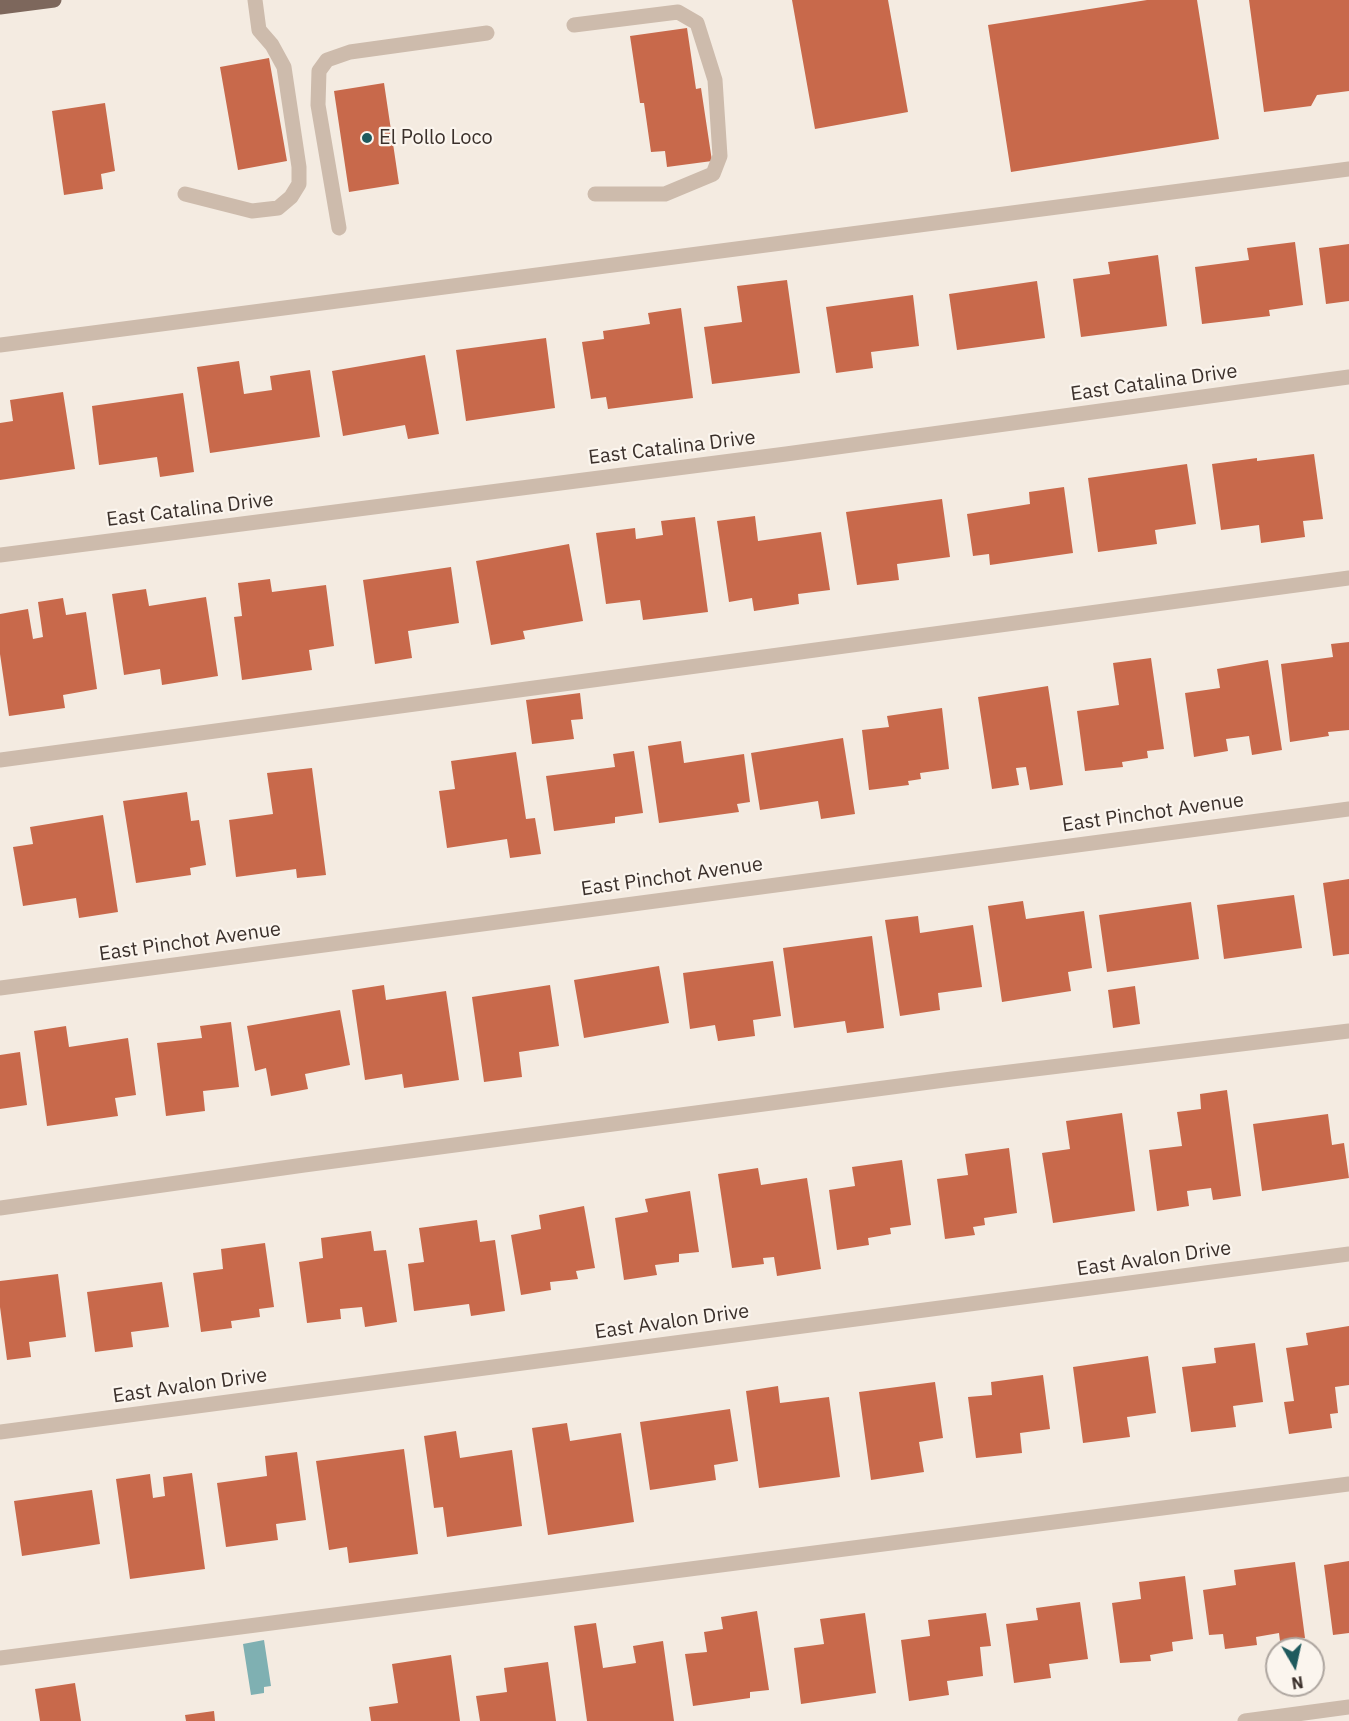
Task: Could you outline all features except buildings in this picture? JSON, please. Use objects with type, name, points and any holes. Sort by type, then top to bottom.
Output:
[{"type":"main road","points":[[0,7],[54,0]]},
{"type":"street","points":[[185,194],[252,211],[278,208],[291,197],[299,184],[299,167],[284,67],[273,45],[259,30],[255,0]]},
{"type":"street","points":[[574,25],[678,12],[697,23],[715,80],[720,156],[713,174],[665,194],[595,194]]},
{"type":"street","points":[[339,228],[318,105],[319,71],[327,60],[350,52],[487,33]]},
{"type":"street","points":[[0,345],[1349,169]]},
{"type":"street","name":"East Catalina Drive","points":[[0,555],[786,454],[1349,377]]},
{"type":"street","points":[[0,760],[1349,578]]},
{"type":"street","name":"East Pinchot Avenue","points":[[0,988],[1349,809]]},
{"type":"street","points":[[0,1208],[304,1165],[940,1081],[1349,1031]]},
{"type":"street","name":"East Avalon Drive","points":[[0,1432],[1349,1254]]},
{"type":"street","points":[[0,1658],[1349,1484]]},
{"type":"street","points":[[1245,1721],[1349,1707]]},
{"type":"water","points":[[264,1640],[271,1686],[264,1687],[264,1693],[251,1695],[243,1644]]},
{"type":"place","name":"El Pollo Loco","points":[[367,138]]}]
